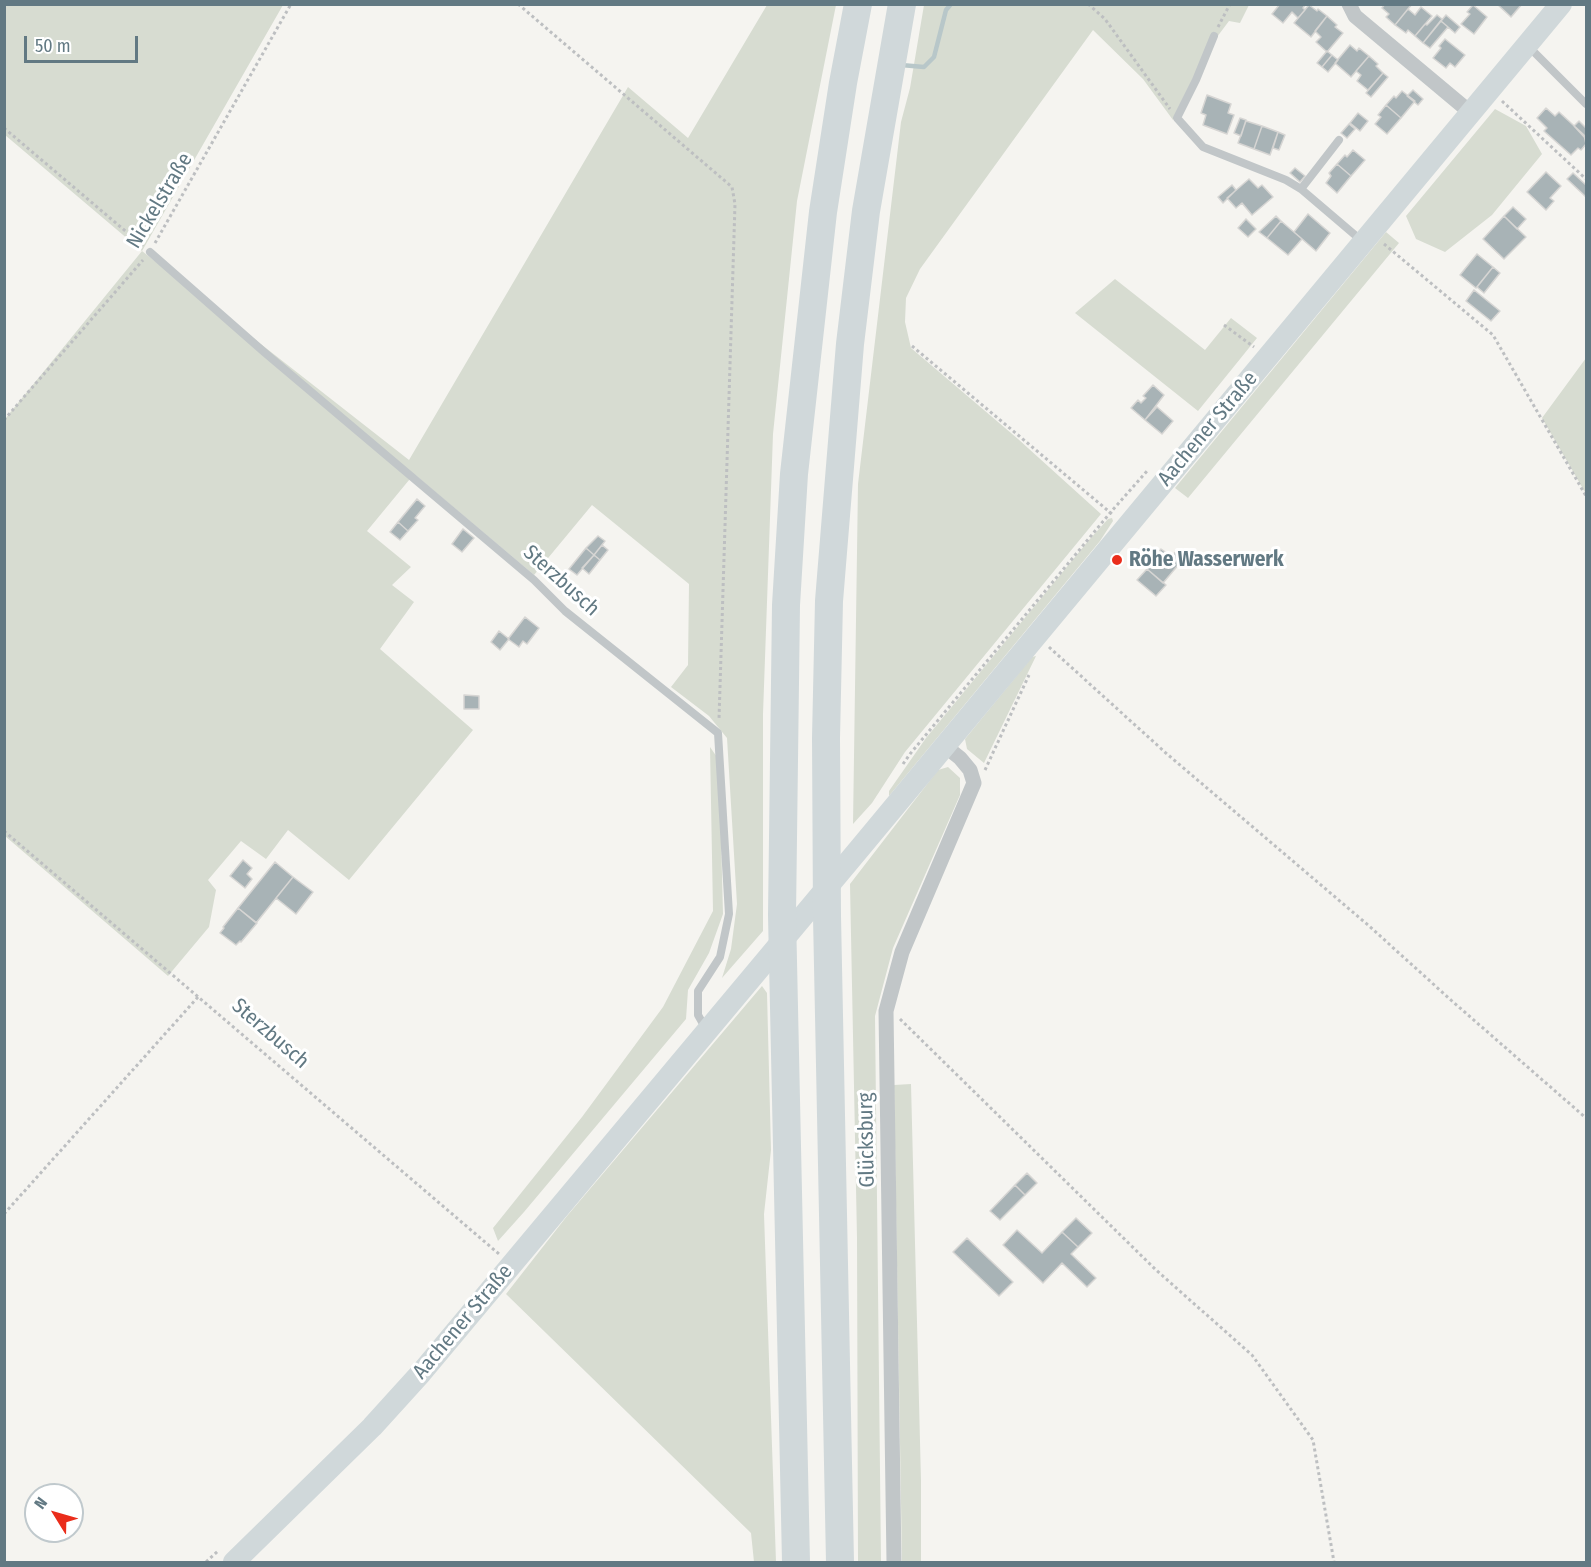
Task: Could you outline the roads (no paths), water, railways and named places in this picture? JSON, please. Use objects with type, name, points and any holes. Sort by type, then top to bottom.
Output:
[{"type":"highway","points":[[796,1563],[782,915],[786,605],[794,474],[817,257],[843,83],[858,4]]},
{"type":"highway","points":[[840,1563],[826,904],[829,601],[850,344],[866,211],[902,4]]},
{"type":"main road","name":"Aachener Straße","points":[[227,1556],[372,1427],[421,1372],[500,1259],[676,1067],[749,981],[1561,4]]},
{"type":"street","points":[[1349,4],[1355,16],[1471,113]]},
{"type":"street","name":"Glücksburg","points":[[894,1563],[886,1011],[902,952],[974,783],[970,771],[960,758],[945,746]]},
{"type":"lane","points":[[1214,36],[1177,118],[1203,147],[1286,180],[1367,237]]},
{"type":"lane","points":[[1527,45],[1587,104]]},
{"type":"lane","points":[[1301,189],[1340,140]]},
{"type":"lane","name":"Sterzbusch","points":[[150,252],[264,352],[534,580],[565,610],[718,733],[729,914],[720,957],[698,991],[698,1015],[707,1030]]},
{"type":"waterway","points":[[901,65],[924,67],[934,57],[946,10],[951,4]]},
{"type":"place","name":"Röhe Wasserwerk","points":[[1117,560]]}]
